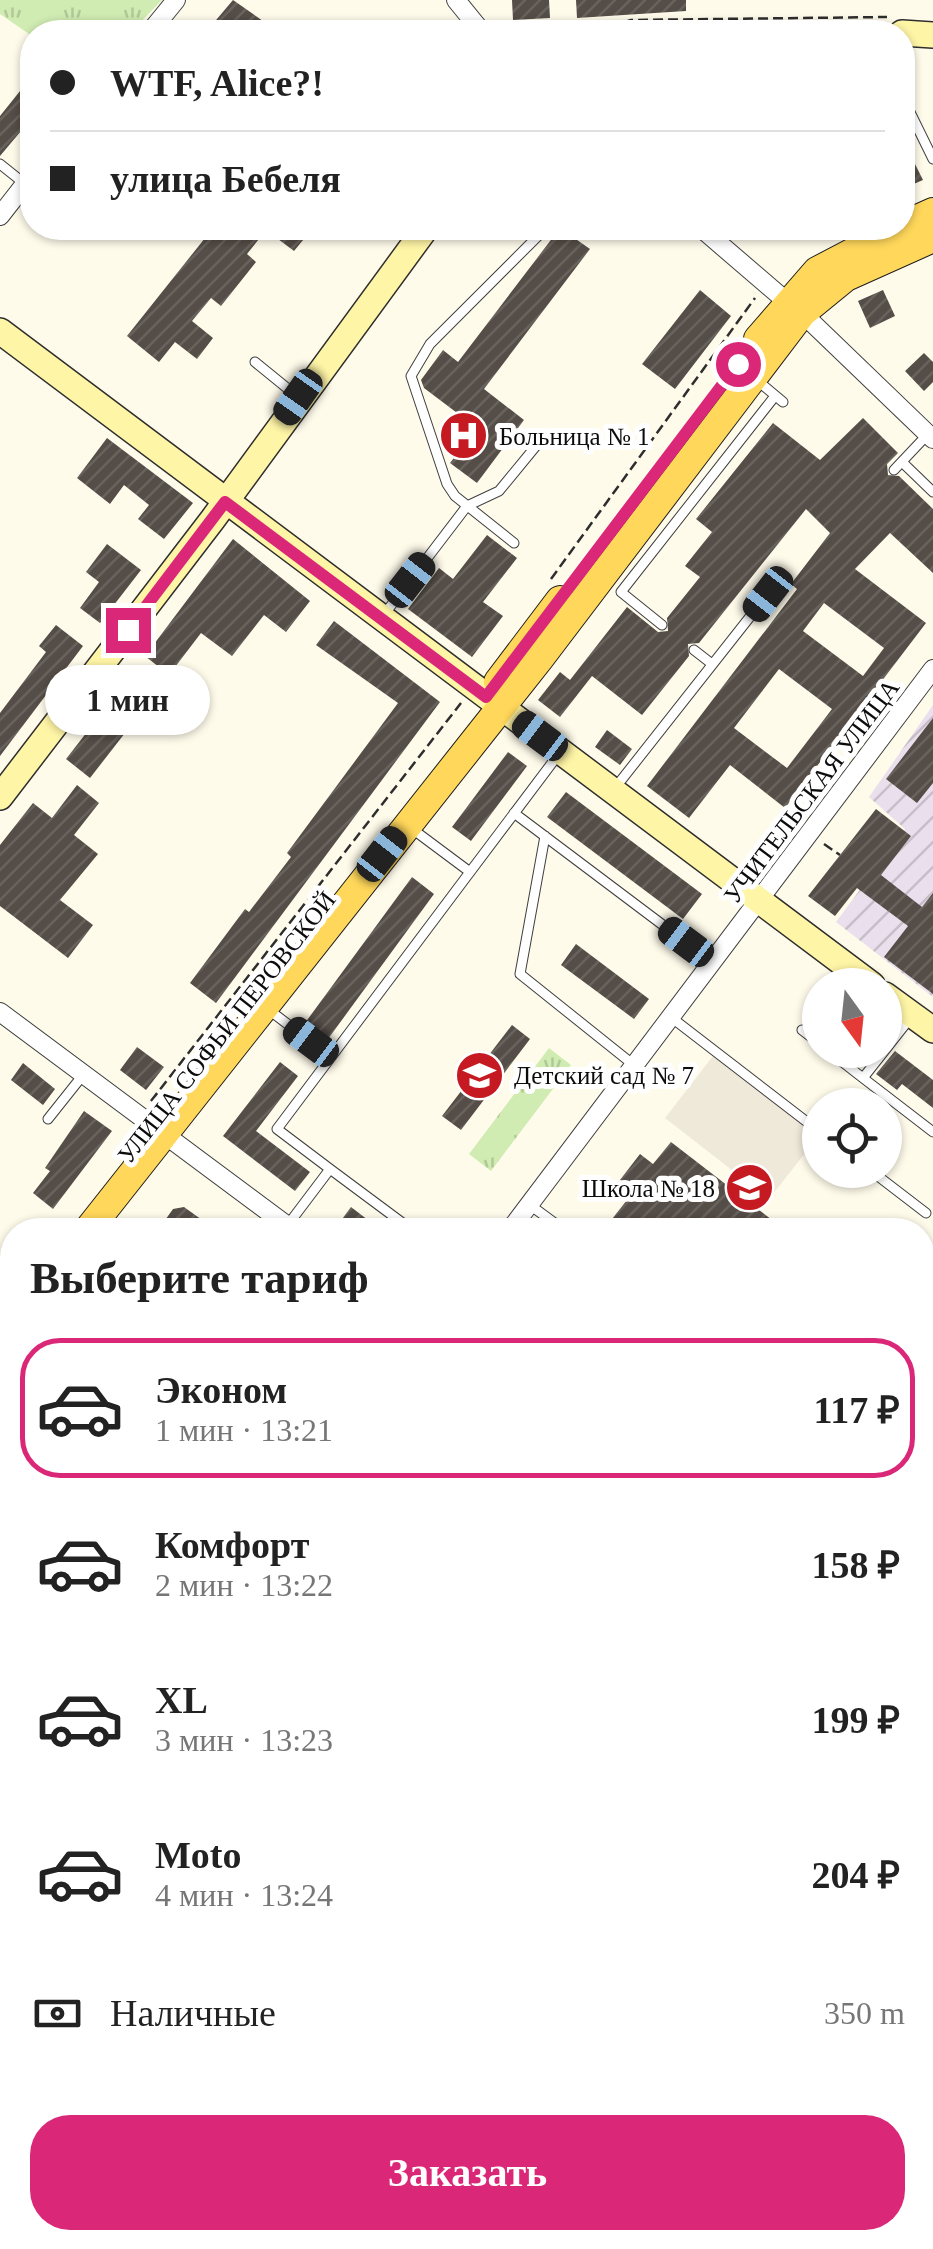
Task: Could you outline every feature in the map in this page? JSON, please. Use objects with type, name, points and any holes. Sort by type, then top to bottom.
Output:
[{"type":"main road","points":[[794,307],[846,277],[933,238]]},
{"type":"main road","points":[[794,307],[825,264],[873,240]]},
{"type":"main road","name":"УЛИЦА СОФЬИ ПЕРОВСКОЙ","points":[[96,1218],[158,1126],[752,376],[794,307]]},
{"type":"main road","name":"УЛИЦА СОФЬИ ПЕРОВСКОЙ","points":[[78,1218],[264,1006],[794,307]]},
{"type":"street","points":[[160,20],[176,0]]},
{"type":"street","points":[[456,0],[472,20]]},
{"type":"street","points":[[0,216],[20,191]]},
{"type":"street","points":[[0,798],[225,502],[414,240]]},
{"type":"street","points":[[715,240],[794,307],[931,436]]},
{"type":"street","points":[[0,331],[849,968]]},
{"type":"street","name":"УЧИТЕЛЬСКАЯ УЛИЦА","points":[[519,1218],[761,902],[933,668]]},
{"type":"street","points":[[902,1007],[923,1023]]},
{"type":"street","points":[[0,1012],[277,1218]]},
{"type":"lane","points":[[915,122],[933,159]]},
{"type":"lane","points":[[514,543],[455,496],[442,473],[411,376],[430,344],[534,240]]},
{"type":"lane","points":[[254,362],[298,397]]},
{"type":"lane","points":[[662,625],[621,592],[779,399],[752,376]]},
{"type":"lane","points":[[894,470],[931,436]]},
{"type":"lane","points":[[381,618],[467,506],[499,490],[536,446]]},
{"type":"lane","points":[[902,462],[933,492]]},
{"type":"lane","points":[[613,790],[768,594]]},
{"type":"lane","points":[[694,650],[712,664]]},
{"type":"lane","points":[[396,1218],[277,1129],[560,752]]},
{"type":"lane","points":[[514,814],[714,963]]},
{"type":"lane","points":[[405,824],[470,872]]},
{"type":"lane","points":[[545,836],[520,974],[635,1066]]},
{"type":"lane","points":[[264,1006],[331,1057]]},
{"type":"lane","points":[[672,1018],[802,1118]]},
{"type":"lane","points":[[863,1078],[923,1023]]},
{"type":"lane","points":[[850,1068],[933,1132]]},
{"type":"lane","points":[[48,1119],[84,1073]]},
{"type":"lane","points":[[297,1218],[330,1168]]},
{"type":"lane","points":[[893,1188],[926,1213]]},
{"type":"lane","points":[[530,1204],[548,1218]]},
{"type":"path","points":[[823,843],[840,855]]},
{"type":"shaded area","points":[[933,705],[933,997],[902,973],[902,968],[895,968],[836,922],[905,829],[869,797]]},
{"type":"shaded area","points":[[716,1052],[802,1120],[802,1157],[769,1199],[665,1118]]},
{"type":"green space","points":[[0,0],[162,0],[143,20],[20,20],[20,28],[0,14]]},
{"type":"green space","points":[[549,1048],[571,1065],[491,1171],[469,1154]]},
{"type":"building","points":[[233,0],[262,20],[216,20]]},
{"type":"building","points":[[512,0],[549,0],[550,18],[513,20]]},
{"type":"building","points":[[576,0],[686,0],[686,11],[577,18]]},
{"type":"building","points":[[20,91],[20,132],[0,156],[0,116]]},
{"type":"building","points":[[915,164],[923,180],[915,183]]},
{"type":"building","points":[[203,240],[258,240],[247,254],[256,262],[221,306],[211,298],[192,321],[213,338],[197,359],[175,342],[159,362],[127,336]]},
{"type":"building","points":[[279,240],[303,240],[294,251]]},
{"type":"building","points":[[551,240],[577,240],[590,249],[484,389],[524,420],[477,483],[450,463],[477,428],[424,388],[421,380],[443,350],[458,362]]},
{"type":"building","points":[[700,290],[731,316],[675,389],[642,364]]},
{"type":"building","points":[[883,290],[895,316],[870,328],[858,301]]},
{"type":"building","points":[[924,353],[933,362],[933,382],[924,391],[905,371]]},
{"type":"building","points":[[863,418],[898,453],[887,464],[888,475],[899,476],[933,509],[933,573],[890,533],[855,569],[926,623],[785,808],[730,765],[689,818],[647,786],[797,589],[791,584],[830,533],[806,509],[699,643],[688,644],[689,656],[642,715],[592,676],[560,717],[538,700],[560,672],[570,680],[627,607],[658,632],[668,631],[667,618],[700,577],[685,566],[712,532],[696,519],[773,423],[820,460]],"holes":[[[824,603],[884,648],[863,676],[803,631]],[[779,669],[832,709],[787,768],[734,728]]]},
{"type":"building","points":[[107,438],[193,503],[164,539],[138,519],[149,505],[124,485],[110,504],[77,478]]},
{"type":"building","points":[[487,535],[517,558],[483,602],[503,616],[472,657],[408,609],[439,568],[453,579]]},
{"type":"building","points":[[233,539],[310,601],[286,632],[264,615],[232,656],[201,633],[169,675],[145,656]]},
{"type":"building","points":[[107,544],[141,570],[100,623],[80,608],[99,582],[86,572]]},
{"type":"building","points":[[334,621],[440,702],[216,1003],[190,983],[245,909],[249,912],[291,857],[287,853],[398,703],[316,645]]},
{"type":"building","points":[[56,625],[83,646],[0,756],[0,713],[46,652],[39,646]]},
{"type":"building","points":[[129,678],[153,697],[90,778],[66,759]]},
{"type":"building","points":[[933,718],[933,783],[917,803],[886,779]]},
{"type":"building","points":[[607,730],[632,749],[620,765],[595,747]]},
{"type":"building","points":[[508,752],[527,766],[471,841],[452,827]]},
{"type":"building","points":[[77,785],[99,803],[74,835],[98,854],[60,900],[93,925],[68,958],[0,906],[0,845],[33,803],[52,818]]},
{"type":"building","points":[[566,792],[702,894],[683,919],[547,817]]},
{"type":"building","points":[[876,809],[911,836],[881,875],[922,907],[933,893],[933,994],[884,957],[908,926],[857,888],[835,916],[808,896]]},
{"type":"building","points":[[412,877],[434,894],[328,1039],[305,1023]]},
{"type":"building","points":[[576,944],[649,999],[634,1019],[561,965]]},
{"type":"building","points":[[512,1025],[530,1039],[461,1130],[442,1116]]},
{"type":"building","points":[[137,1047],[164,1067],[146,1090],[120,1070]]},
{"type":"building","points":[[902,1056],[933,1080],[933,1108],[902,1084],[894,1088],[876,1074],[881,1068],[902,1068]]},
{"type":"building","points":[[280,1062],[298,1076],[256,1131],[310,1172],[295,1191],[223,1136]]},
{"type":"building","points":[[23,1063],[55,1089],[43,1105],[11,1080]]},
{"type":"building","points":[[84,1111],[112,1131],[53,1209],[33,1193],[50,1171],[45,1168]]},
{"type":"building","points":[[671,1142],[769,1218],[613,1218],[627,1200],[613,1189],[640,1154],[653,1164]]},
{"type":"building","points":[[184,1207],[199,1218],[167,1218],[173,1209]]},
{"type":"building","points":[[351,1207],[365,1218],[343,1218]]},
{"type":"place","name":"Больница № 1","points":[[464,436]]},
{"type":"place","name":"Детский сад № 7","points":[[479,1075]]},
{"type":"place","name":"Школа № 18","points":[[750,1188]]},
{"type":"route","points":[[128,630],[225,502],[486,697],[738,364]]}]
